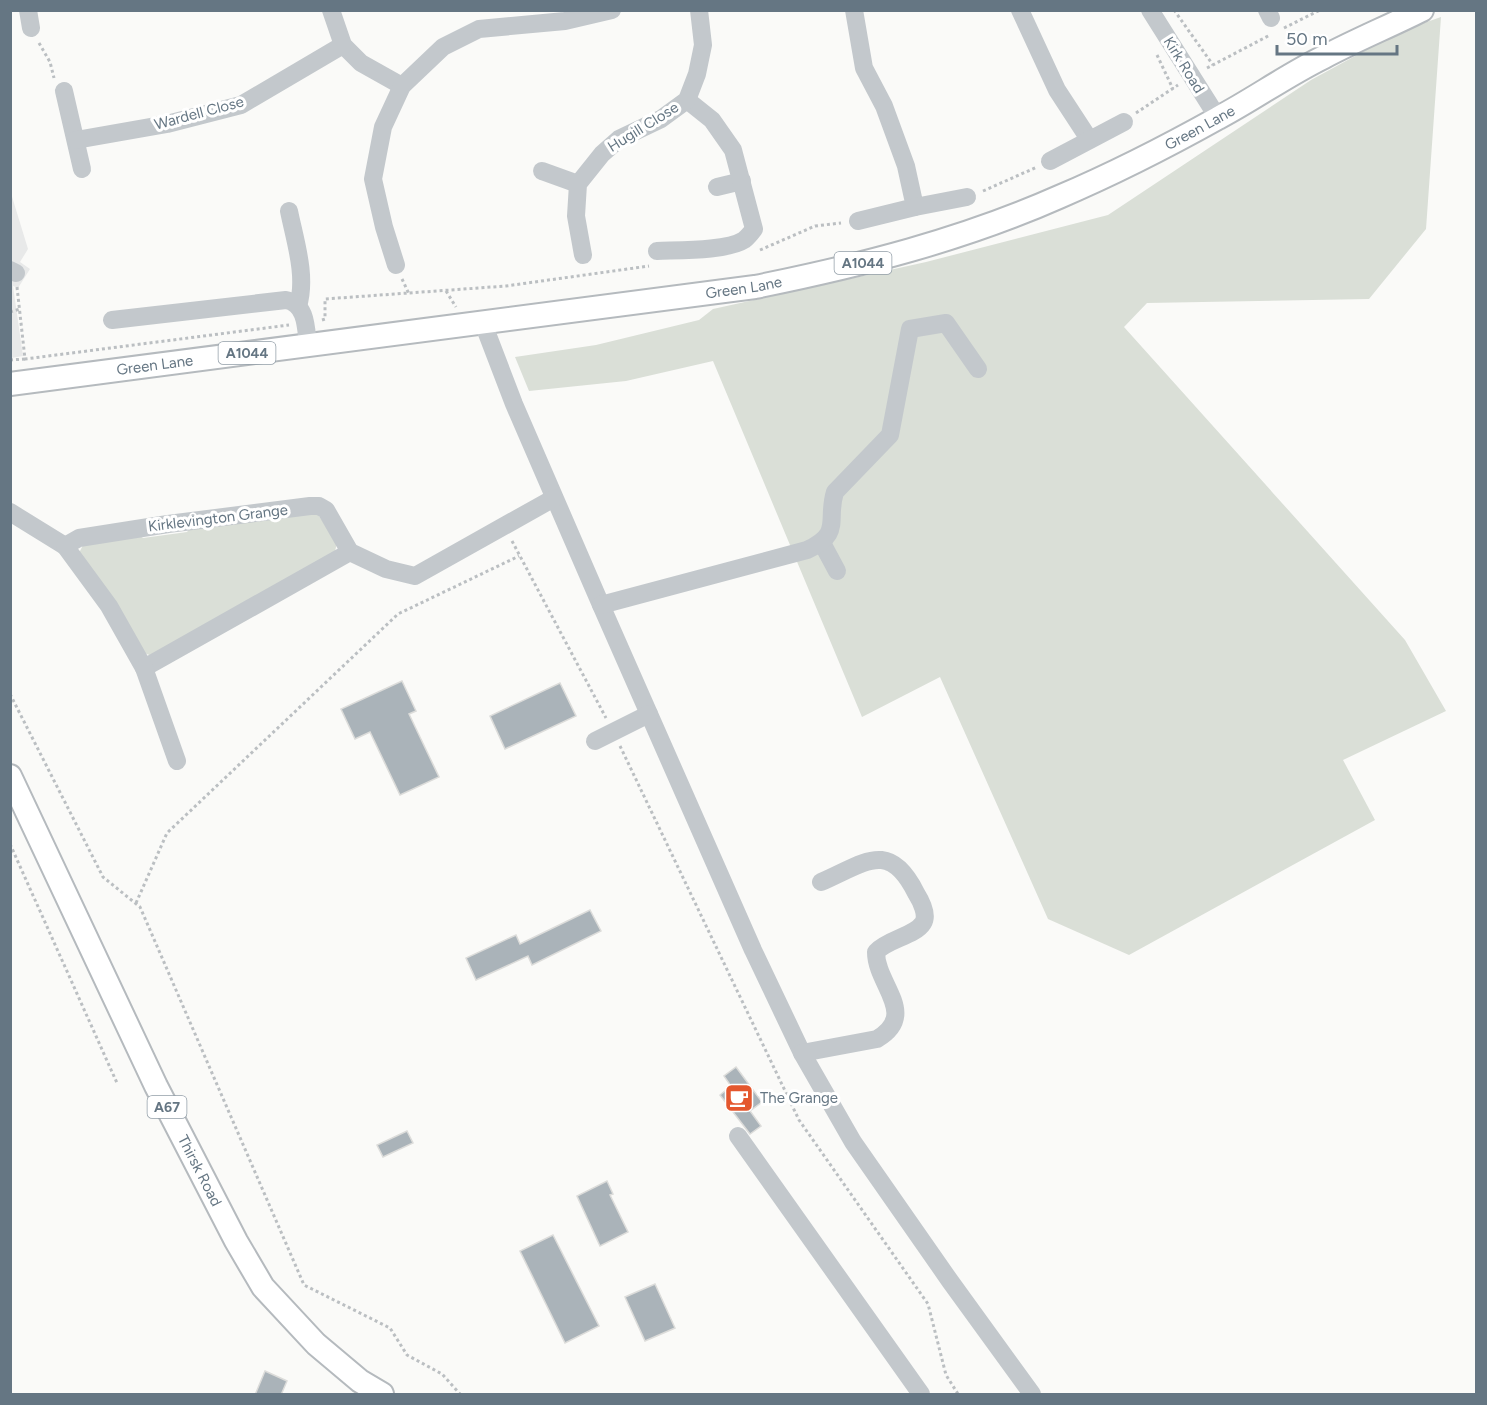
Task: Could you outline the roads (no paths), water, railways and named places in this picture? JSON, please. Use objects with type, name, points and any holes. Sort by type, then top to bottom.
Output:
[{"type":"main road","name":"Green Lane","points":[[10,384],[755,287],[837,270],[923,247],[1059,198],[1218,118],[1323,57],[1422,10]]},
{"type":"main road","name":"Thirsk Road","points":[[10,776],[156,1086],[263,1287],[316,1344],[360,1381],[382,1395]]},
{"type":"street","points":[[331,10],[343,45],[361,63],[402,86]]},
{"type":"street","points":[[373,252],[393,257],[373,179],[383,127],[402,86],[443,47],[479,28],[565,21],[612,10]]},
{"type":"street","name":"Hugill Close","points":[[578,184],[602,154],[619,139],[661,119],[687,100],[697,74],[703,45],[699,10]]},
{"type":"street","points":[[854,10],[864,68],[884,106],[906,165],[915,207]]},
{"type":"street","points":[[1020,10],[1057,90],[1089,139]]},
{"type":"street","name":"Kirk Road","points":[[1150,10],[1218,118]]},
{"type":"street","name":"Wardell Close","points":[[76,140],[167,124],[241,105],[343,45]]},
{"type":"street","points":[[64,91],[82,169]]},
{"type":"street","name":"Hugill Close","points":[[656,258],[735,244],[745,239],[754,229],[733,150],[712,120],[687,100]]},
{"type":"street","points":[[1050,161],[1124,122]]},
{"type":"street","points":[[542,171],[578,184],[576,216],[583,255]]},
{"type":"street","points":[[717,187],[741,181]]},
{"type":"street","points":[[858,221],[915,207],[967,198]]},
{"type":"street","points":[[289,211],[301,274],[301,314],[308,345]]},
{"type":"street","points":[[112,320],[279,300],[291,301],[301,314]]},
{"type":"street","points":[[483,323],[554,498],[753,950],[802,1053],[853,1142],[1032,1395]]},
{"type":"street","points":[[601,605],[807,550],[822,543],[830,533],[833,522],[835,492],[890,435],[910,329],[946,323],[978,369]]},
{"type":"street","points":[[144,668],[350,552],[386,569],[415,576],[554,498]]},
{"type":"street","name":"Kirklevington Grange","points":[[65,546],[79,538],[168,524],[319,506],[326,510],[350,552]]},
{"type":"street","points":[[10,512],[65,546],[110,606],[144,668],[177,761]]},
{"type":"street","points":[[822,543],[837,571]]},
{"type":"street","points":[[595,741],[650,714]]},
{"type":"street","points":[[802,1053],[877,1039],[888,1032],[896,1016],[894,1004],[876,964],[876,952],[883,945],[921,926],[925,920],[922,904],[905,873],[893,862],[880,859],[821,882]]},
{"type":"street","points":[[738,1136],[921,1395]]},
{"type":"place","name":"The Grange","points":[[739,1098]]}]
